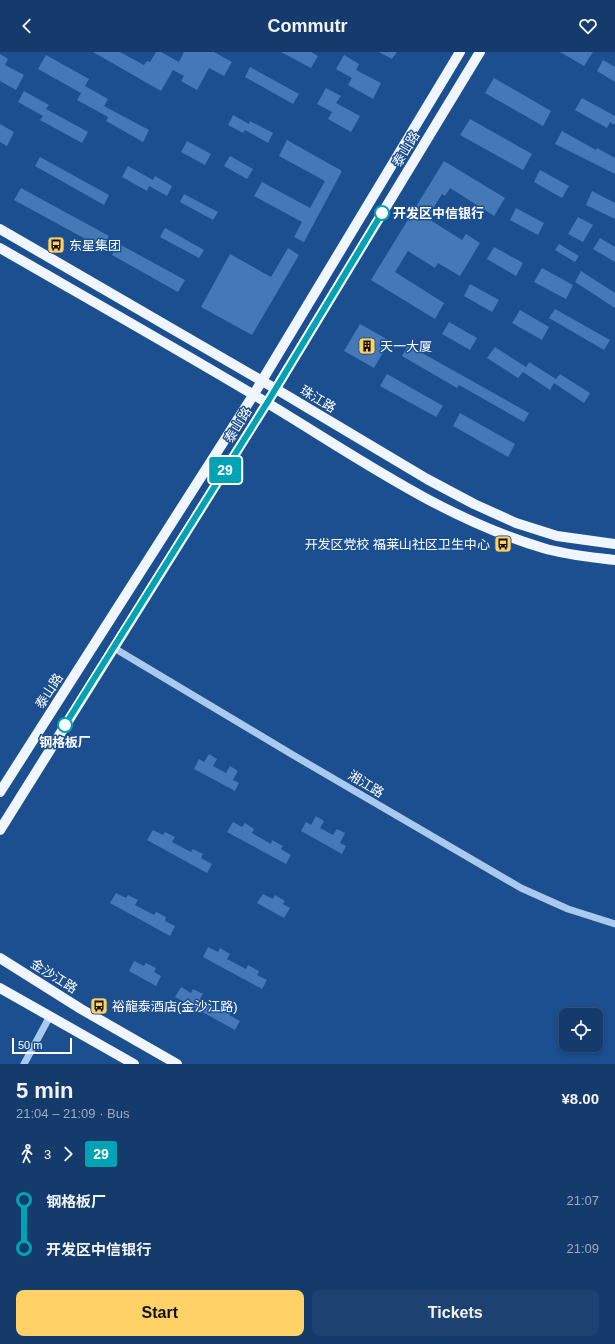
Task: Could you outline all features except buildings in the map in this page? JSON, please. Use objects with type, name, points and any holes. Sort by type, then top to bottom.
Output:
[{"type":"main road","name":"泰山路","points":[[0,792],[254,394],[460,52]]},
{"type":"main road","name":"泰山路","points":[[0,830],[276,389],[480,52]]},
{"type":"main road","name":"珠江路","points":[[0,229],[276,389],[427,479],[474,504],[516,522],[557,536],[615,544]]},
{"type":"main road","points":[[0,248],[254,394],[414,492],[457,515],[504,535],[544,549],[581,556],[615,560]]},
{"type":"main road","name":"金沙江路","points":[[0,958],[81,1009],[177,1064]]},
{"type":"main road","points":[[0,988],[134,1064]]},
{"type":"street","name":"湘江路","points":[[114,648],[521,888],[568,910],[615,924]]},
{"type":"street","points":[[24,1064],[50,1016]]},
{"type":"bus line","name":"29","points":[[65,725],[267,403],[382,213]]},
{"type":"place","name":"开发区中信银行","points":[[382,213]]},
{"type":"place","name":"东星集团","points":[[56,245]]},
{"type":"place","name":"天一大厦","points":[[367,346]]},
{"type":"place","name":"开发区党校 福莱山社区卫生中心","points":[[503,544]]},
{"type":"place","name":"钢格板厂","points":[[65,725]]},
{"type":"place","name":"裕龍泰酒店(金沙江路)","points":[[99,1006]]}]
